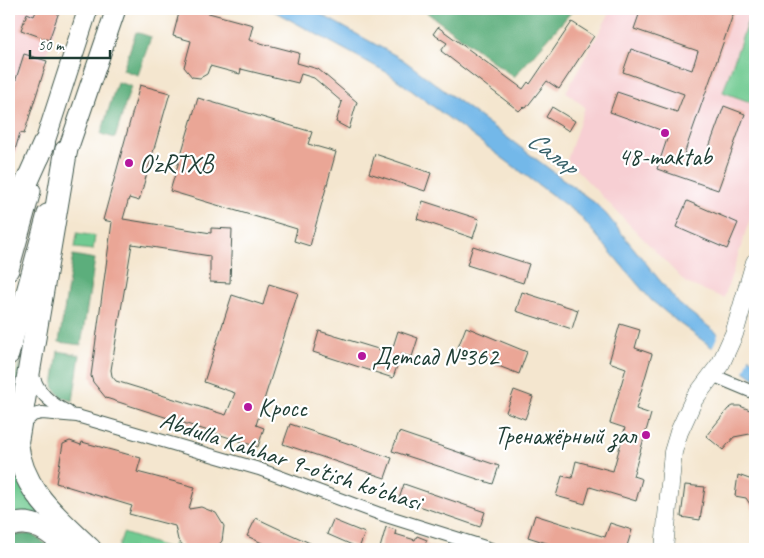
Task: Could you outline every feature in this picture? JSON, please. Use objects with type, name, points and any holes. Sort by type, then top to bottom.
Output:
[{"type":"highway","points":[[9,222],[44,144]]},
{"type":"highway","points":[[66,151],[19,358],[17,436],[21,465],[33,489],[48,509],[90,549]]},
{"type":"highway","points":[[9,526],[24,523],[39,526],[52,534],[68,549]]},
{"type":"main road","points":[[9,270],[44,144],[88,9]]},
{"type":"main road","points":[[66,151],[116,9]]},
{"type":"street","points":[[664,549],[673,452],[679,432],[694,399],[716,369],[734,334],[755,262]]},
{"type":"street","name":"Abdulla Kahhar 9-o'tish ko'chasi","points":[[19,358],[34,378],[44,396],[55,406],[77,416],[259,469],[380,514],[491,549]]},
{"type":"street","points":[[716,369],[755,393]]},
{"type":"street","name":"Abdulla Kahhar 9-o'tish ko'chasi","points":[[17,436],[25,420],[37,414],[77,416]]},
{"type":"shaded area","points":[[20,9],[61,9],[9,174],[9,29]]},
{"type":"shaded area","name":"48-maktab","points":[[612,9],[755,9],[755,204],[724,298],[686,283],[567,160],[585,107],[566,92]]},
{"type":"green space","points":[[422,9],[574,9],[514,77]]},
{"type":"green space","points":[[752,9],[755,9],[755,104],[723,92]]},
{"type":"green space","points":[[136,32],[151,37],[138,75],[123,70]]},
{"type":"green space","points":[[117,82],[131,86],[115,138],[101,134]]},
{"type":"green space","points":[[77,233],[95,236],[93,250],[75,248]]},
{"type":"green space","points":[[73,255],[95,259],[81,345],[59,342]]},
{"type":"green space","points":[[23,344],[11,437],[48,519],[9,517],[9,410]]},
{"type":"green space","points":[[58,351],[80,355],[73,401],[61,397],[53,387]]},
{"type":"green space","points":[[123,533],[172,549],[118,549]]},
{"type":"green space","points":[[31,534],[54,549],[9,549],[9,538],[16,535]]},
{"type":"water","name":"Салар","points":[[270,9],[311,9],[402,59],[595,203],[679,304],[755,362],[755,379],[651,300],[579,215],[388,73]]},
{"type":"pier","points":[[719,332],[750,355],[743,375],[711,351]]},
{"type":"building","points":[[37,9],[60,9],[49,40],[21,30],[27,13],[34,16]]},
{"type":"building","points":[[180,9],[194,9],[253,25],[249,40],[299,53],[297,63],[318,69],[357,102],[349,129],[336,122],[342,102],[314,78],[301,74],[298,83],[241,69],[240,74],[210,66],[207,74],[200,78],[192,77],[184,67],[191,41],[173,36]]},
{"type":"building","points":[[641,9],[657,14],[658,9],[735,9],[683,157],[703,164],[724,106],[745,114],[718,190],[657,169],[669,133],[610,112],[617,92],[677,112],[684,94],[623,72],[631,49],[692,70],[698,51],[634,29]]},
{"type":"building","points":[[572,22],[594,36],[559,89],[547,81],[526,108],[523,107],[519,111],[441,51],[447,43],[433,34],[438,27],[523,89],[528,82],[530,84]]},
{"type":"building","points":[[24,54],[47,61],[24,134],[20,133],[11,164],[9,164],[9,101]]},
{"type":"building","points":[[140,85],[170,93],[139,201],[129,198],[123,219],[211,233],[211,228],[232,229],[230,283],[210,282],[210,256],[132,244],[111,370],[112,376],[116,381],[226,415],[235,393],[204,382],[232,295],[263,305],[269,284],[298,293],[256,425],[264,428],[258,447],[106,398],[93,382],[91,376],[112,222],[103,220]]},
{"type":"building","points":[[198,98],[312,132],[308,144],[336,152],[310,246],[294,241],[297,229],[170,191]]},
{"type":"building","points":[[552,107],[575,121],[569,131],[546,117]]},
{"type":"building","points":[[375,154],[431,173],[425,191],[369,173]]},
{"type":"building","points":[[423,201],[479,219],[473,238],[417,219]]},
{"type":"building","points":[[687,201],[738,223],[727,249],[676,227]]},
{"type":"building","points":[[473,246],[529,264],[523,283],[467,265]]},
{"type":"building","points":[[522,292],[578,310],[572,329],[516,311]]},
{"type":"building","points":[[620,324],[640,330],[635,348],[652,354],[636,409],[651,414],[633,476],[642,479],[636,501],[590,487],[585,504],[556,496],[562,476],[572,478],[576,461],[613,471],[625,428],[610,423],[626,368],[609,362]]},
{"type":"building","points":[[466,327],[527,352],[519,374],[457,350]]},
{"type":"building","name":"Детсад №362","points":[[319,331],[391,353],[398,331],[418,338],[412,357],[401,354],[393,378],[313,352]]},
{"type":"building","points":[[514,390],[533,397],[525,419],[506,412]]},
{"type":"building","points":[[733,406],[740,406],[755,412],[755,433],[734,437],[723,450],[706,436],[728,409]]},
{"type":"building","points":[[290,424],[392,458],[385,478],[283,444]]},
{"type":"building","points":[[399,432],[499,466],[493,484],[392,451]]},
{"type":"building","points":[[70,441],[81,445],[82,442],[141,458],[137,472],[195,487],[189,509],[201,507],[216,513],[224,526],[222,541],[215,549],[186,549],[178,540],[175,526],[129,514],[132,506],[56,483],[63,444]]},
{"type":"building","points":[[738,475],[755,481],[755,512],[746,498],[735,496]]},
{"type":"building","points":[[404,484],[485,512],[480,527],[399,499]]},
{"type":"building","points":[[685,485],[705,487],[700,520],[681,517]]},
{"type":"building","points":[[535,515],[605,537],[610,523],[632,530],[626,549],[565,549],[528,537]]},
{"type":"building","points":[[256,518],[323,549],[275,549],[247,536]]},
{"type":"building","points":[[333,520],[365,533],[359,548],[327,534]]},
{"type":"building","points":[[386,527],[396,530],[395,534],[415,540],[417,536],[427,540],[425,544],[437,549],[380,548]]},
{"type":"place","name":"48-maktab","points":[[665,133]]},
{"type":"place","name":"O'zRTXB","points":[[129,163]]},
{"type":"place","name":"Детсад №362","points":[[362,356]]},
{"type":"place","name":"Кросс","points":[[248,407]]},
{"type":"place","name":"Тренажёрный зал","points":[[646,435]]}]
